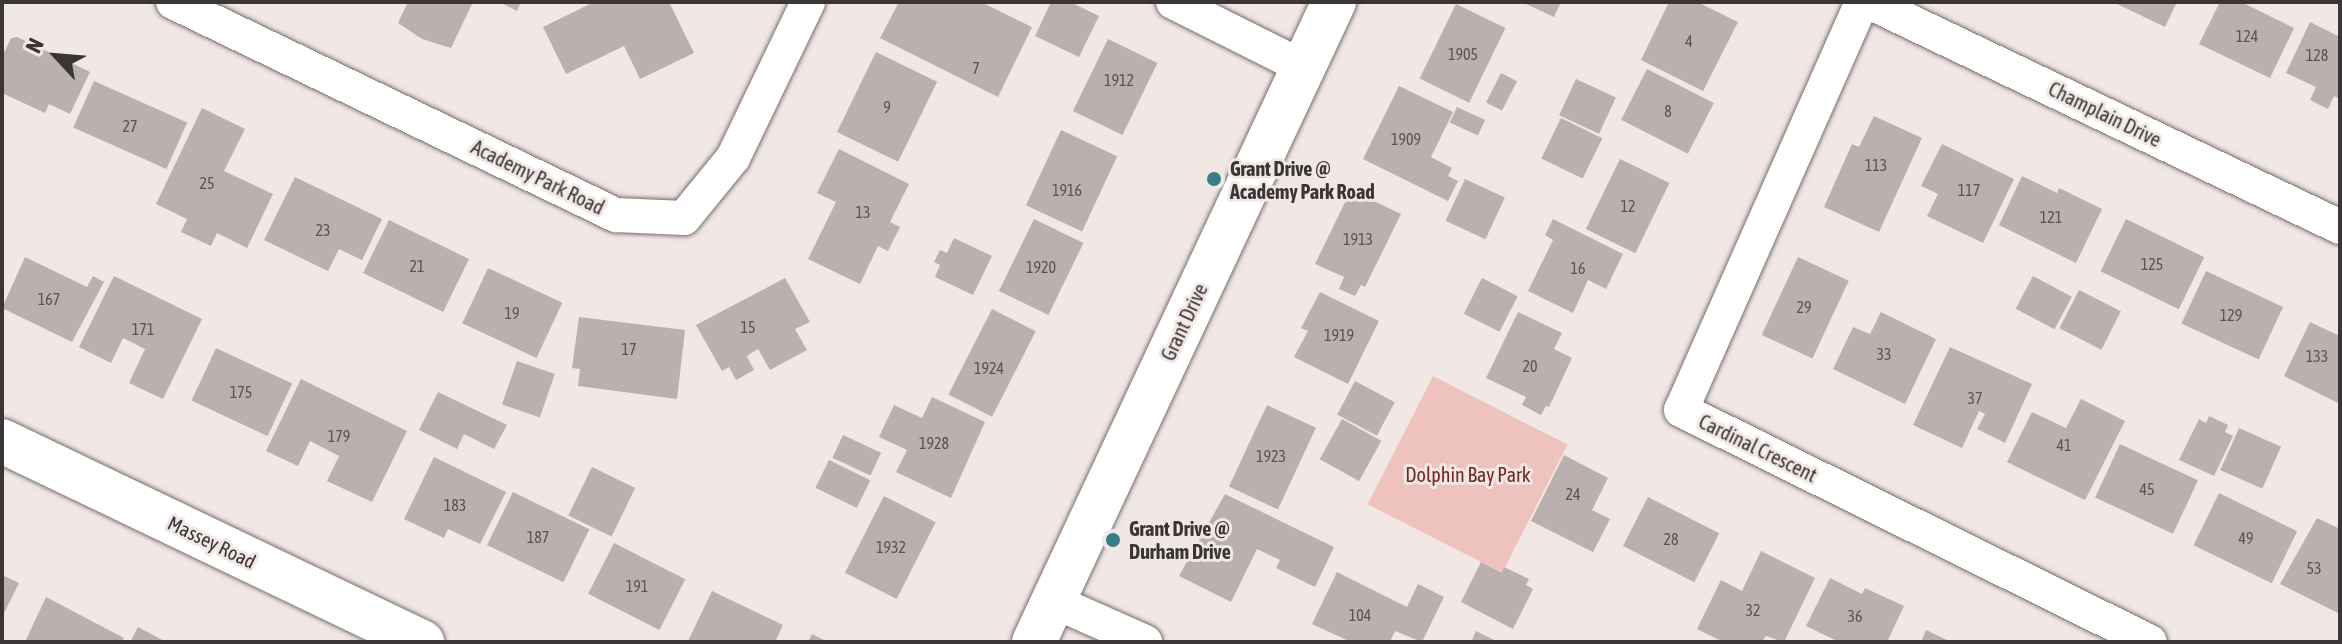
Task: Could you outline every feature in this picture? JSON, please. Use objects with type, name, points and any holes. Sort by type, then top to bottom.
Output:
[{"type":"street","name":"Academy Park Road","points":[[173,2],[616,215],[684,218],[733,158],[808,2]]},
{"type":"street","points":[[1173,2],[1303,67]]},
{"type":"street","name":"Grant Drive","points":[[1034,642],[1334,2]]},
{"type":"street","name":"Cardinal Crescent","points":[[1862,2],[1681,410],[2150,642]]},
{"type":"street","name":"Champlain Drive","points":[[1869,2],[2340,227]]},
{"type":"street","name":"Massey Road","points":[[2,441],[422,642]]},
{"type":"street","points":[[1053,601],[1145,642]]},
{"type":"green space","name":"Dolphin Bay Park","points":[[1433,376],[1568,445],[1502,573],[1368,504]]},
{"type":"building","points":[[408,2],[473,2],[451,48],[422,39],[398,23]]},
{"type":"building","points":[[499,2],[521,2],[517,11]]},
{"type":"building","points":[[594,2],[669,2],[694,53],[640,79],[624,46],[566,74],[543,27]]},
{"type":"building","points":[[899,2],[981,2],[1032,27],[998,97],[880,38]]},
{"type":"building","points":[[1051,2],[1070,2],[1099,16],[1079,57],[1035,36]]},
{"type":"building","points":[[1522,2],[1561,2],[1554,17]]},
{"type":"building","points":[[1669,2],[1697,2],[1738,22],[1703,91],[1641,60]]},
{"type":"building","points":[[2113,2],[2177,2],[2165,27]]},
{"type":"building","points":[[2220,2],[2241,2],[2294,28],[2270,78],[2199,44]]},
{"type":"building","points":[[1456,4],[1505,28],[1469,103],[1420,79]]},
{"type":"building","points":[[2310,22],[2340,37],[2340,99],[2334,96],[2328,109],[2310,100],[2316,87],[2286,73]]},
{"type":"building","points":[[17,37],[90,72],[70,114],[49,104],[45,113],[2,93],[2,57],[11,38]]},
{"type":"building","points":[[1108,39],[1157,63],[1122,135],[1073,111]]},
{"type":"building","points":[[876,52],[937,82],[898,162],[837,132]]},
{"type":"building","points":[[1647,69],[1714,103],[1688,154],[1621,120]]},
{"type":"building","points":[[1501,73],[1517,81],[1502,111],[1486,102]]},
{"type":"building","points":[[1576,79],[1616,98],[1599,134],[1559,115]]},
{"type":"building","points":[[94,81],[187,122],[166,169],[73,128]]},
{"type":"building","points":[[1399,86],[1453,112],[1431,157],[1452,168],[1448,176],[1458,181],[1448,201],[1363,159]]},
{"type":"building","points":[[1457,107],[1485,120],[1478,136],[1450,122]]},
{"type":"building","points":[[202,108],[245,129],[224,171],[273,194],[247,248],[217,233],[211,246],[181,232],[187,219],[156,204]]},
{"type":"building","points":[[1874,116],[1922,138],[1879,232],[1824,207],[1852,144],[1859,147]]},
{"type":"building","points":[[1561,118],[1602,138],[1583,179],[1541,158]]},
{"type":"building","points":[[1061,130],[1117,156],[1082,231],[1026,205]]},
{"type":"building","points":[[1942,144],[2014,179],[1983,243],[1927,216],[1938,194],[1921,186]]},
{"type":"building","points":[[839,149],[909,184],[890,222],[900,227],[888,251],[878,246],[860,284],[808,259],[836,202],[817,193]]},
{"type":"building","points":[[1620,159],[1669,183],[1635,253],[1586,229]]},
{"type":"building","points":[[2022,176],[2057,193],[2059,188],[2102,209],[2076,263],[1999,225]]},
{"type":"building","points":[[295,177],[382,219],[362,260],[339,249],[328,271],[264,240]]},
{"type":"building","points":[[1465,179],[1505,198],[1485,239],[1446,221]]},
{"type":"building","points":[[1351,190],[1401,214],[1365,287],[1361,285],[1355,296],[1339,289],[1344,277],[1315,264]]},
{"type":"building","points":[[1034,219],[1083,243],[1048,315],[999,291]]},
{"type":"building","points":[[1553,219],[1623,254],[1606,289],[1588,280],[1573,313],[1528,291],[1553,240],[1545,235]]},
{"type":"building","points":[[2126,219],[2204,257],[2179,309],[2101,271]]},
{"type":"building","points":[[389,220],[469,259],[443,312],[363,273]]},
{"type":"building","points":[[954,238],[992,256],[973,295],[935,277],[940,265],[934,262],[940,250],[947,253]]},
{"type":"building","points":[[25,257],[87,287],[93,276],[104,282],[72,342],[2,308]]},
{"type":"building","points":[[1798,257],[1849,281],[1812,359],[1762,335]]},
{"type":"building","points":[[488,268],[562,303],[537,358],[462,323]]},
{"type":"building","points":[[2206,271],[2283,307],[2259,359],[2181,324]]},
{"type":"building","points":[[114,276],[202,319],[163,399],[129,383],[145,349],[123,338],[111,363],[79,347]]},
{"type":"building","points":[[2033,276],[2072,297],[2054,329],[2016,309]]},
{"type":"building","points":[[785,278],[810,322],[795,329],[807,350],[770,370],[758,349],[747,356],[754,370],[736,380],[729,367],[722,371],[696,325]]},
{"type":"building","points":[[1482,278],[1518,296],[1499,332],[1464,314]]},
{"type":"building","points":[[2079,290],[2121,311],[2101,350],[2059,328]]},
{"type":"building","points":[[1320,292],[1379,321],[1348,384],[1294,357],[1308,331],[1301,328]]},
{"type":"building","points":[[992,309],[1036,331],[992,417],[948,395]]},
{"type":"building","points":[[1518,312],[1562,333],[1554,349],[1572,358],[1549,407],[1546,406],[1541,415],[1522,405],[1526,397],[1486,378]]},
{"type":"building","points":[[1881,312],[1936,339],[1905,404],[1833,369],[1853,327],[1870,334]]},
{"type":"building","points":[[579,317],[685,330],[677,399],[578,386],[580,369],[572,368]]},
{"type":"building","points":[[2310,322],[2340,336],[2340,404],[2284,376]]},
{"type":"building","points":[[1950,347],[2032,384],[2005,443],[1977,429],[1985,414],[1979,411],[1962,448],[1913,425]]},
{"type":"building","points":[[216,348],[292,383],[268,436],[191,401]]},
{"type":"building","points":[[517,361],[555,374],[540,418],[502,404]]},
{"type":"building","points":[[301,379],[407,431],[372,502],[327,481],[339,456],[310,441],[298,466],[266,451]]},
{"type":"building","points":[[1355,381],[1395,402],[1377,436],[1337,415]]},
{"type":"building","points":[[438,392],[507,425],[494,449],[464,434],[457,449],[419,430]]},
{"type":"building","points":[[932,397],[985,422],[951,498],[896,472],[907,450],[879,437],[894,405],[922,418]]},
{"type":"building","points":[[2081,399],[2125,421],[2085,500],[2007,462],[2032,412],[2066,428]]},
{"type":"building","points":[[1267,405],[1316,428],[1278,509],[1229,487]]},
{"type":"building","points":[[2209,416],[2228,425],[2225,432],[2233,436],[2214,476],[2179,460],[2199,419],[2206,423]]},
{"type":"building","points":[[1342,419],[1381,441],[1359,481],[1320,459]]},
{"type":"building","points":[[2239,428],[2281,447],[2262,489],[2220,470]]},
{"type":"building","points":[[843,435],[881,453],[870,475],[832,458]]},
{"type":"building","points":[[2120,444],[2198,480],[2173,534],[2095,497]]},
{"type":"building","points":[[1564,455],[1608,478],[1592,510],[1610,519],[1593,552],[1531,521]]},
{"type":"building","points":[[434,457],[506,492],[480,544],[448,529],[444,538],[404,519]]},
{"type":"building","points":[[829,460],[870,480],[857,508],[815,488]]},
{"type":"building","points":[[592,467],[635,488],[611,537],[568,516]]},
{"type":"building","points":[[513,492],[589,529],[564,582],[487,545]]},
{"type":"building","points":[[2219,493],[2297,531],[2272,583],[2194,545]]},
{"type":"building","points":[[1225,494],[1334,547],[1315,587],[1276,568],[1280,560],[1257,549],[1231,602],[1179,576]]},
{"type":"building","points":[[884,496],[936,522],[897,599],[845,573]]},
{"type":"building","points":[[1648,497],[1719,533],[1694,582],[1623,546]]},
{"type":"building","points":[[2317,518],[2340,529],[2340,614],[2280,584]]},
{"type":"building","points":[[614,543],[685,579],[659,630],[588,594]]},
{"type":"building","points":[[1761,551],[1815,578],[1784,642],[1766,636],[1762,642],[1723,642],[1697,629],[1721,580],[1742,591]]},
{"type":"building","points":[[1481,562],[1502,573],[1504,567],[1529,579],[1526,585],[1533,589],[1513,629],[1461,602]]},
{"type":"building","points":[[1337,572],[1407,607],[1418,584],[1444,597],[1422,642],[1395,631],[1390,642],[1351,642],[1312,624]]},
{"type":"building","points":[[2,575],[19,583],[2,617]]},
{"type":"building","points":[[1830,578],[1862,594],[1865,588],[1904,606],[1887,642],[1839,642],[1806,626]]},
{"type":"building","points":[[712,591],[783,625],[775,642],[688,641]]},
{"type":"building","points":[[46,597],[124,638],[122,642],[25,642]]},
{"type":"building","points":[[138,627],[166,642],[130,642]]},
{"type":"building","points":[[1926,630],[1951,642],[1921,642]]},
{"type":"building","points":[[1476,631],[1498,642],[1471,642]]},
{"type":"building","points":[[812,634],[828,642],[808,642]]},
{"type":"place","name":"Grant Drive @ Academy Park Road","points":[[1214,179]]},
{"type":"place","name":"Grant Drive @ Durham Drive","points":[[1113,540]]}]
